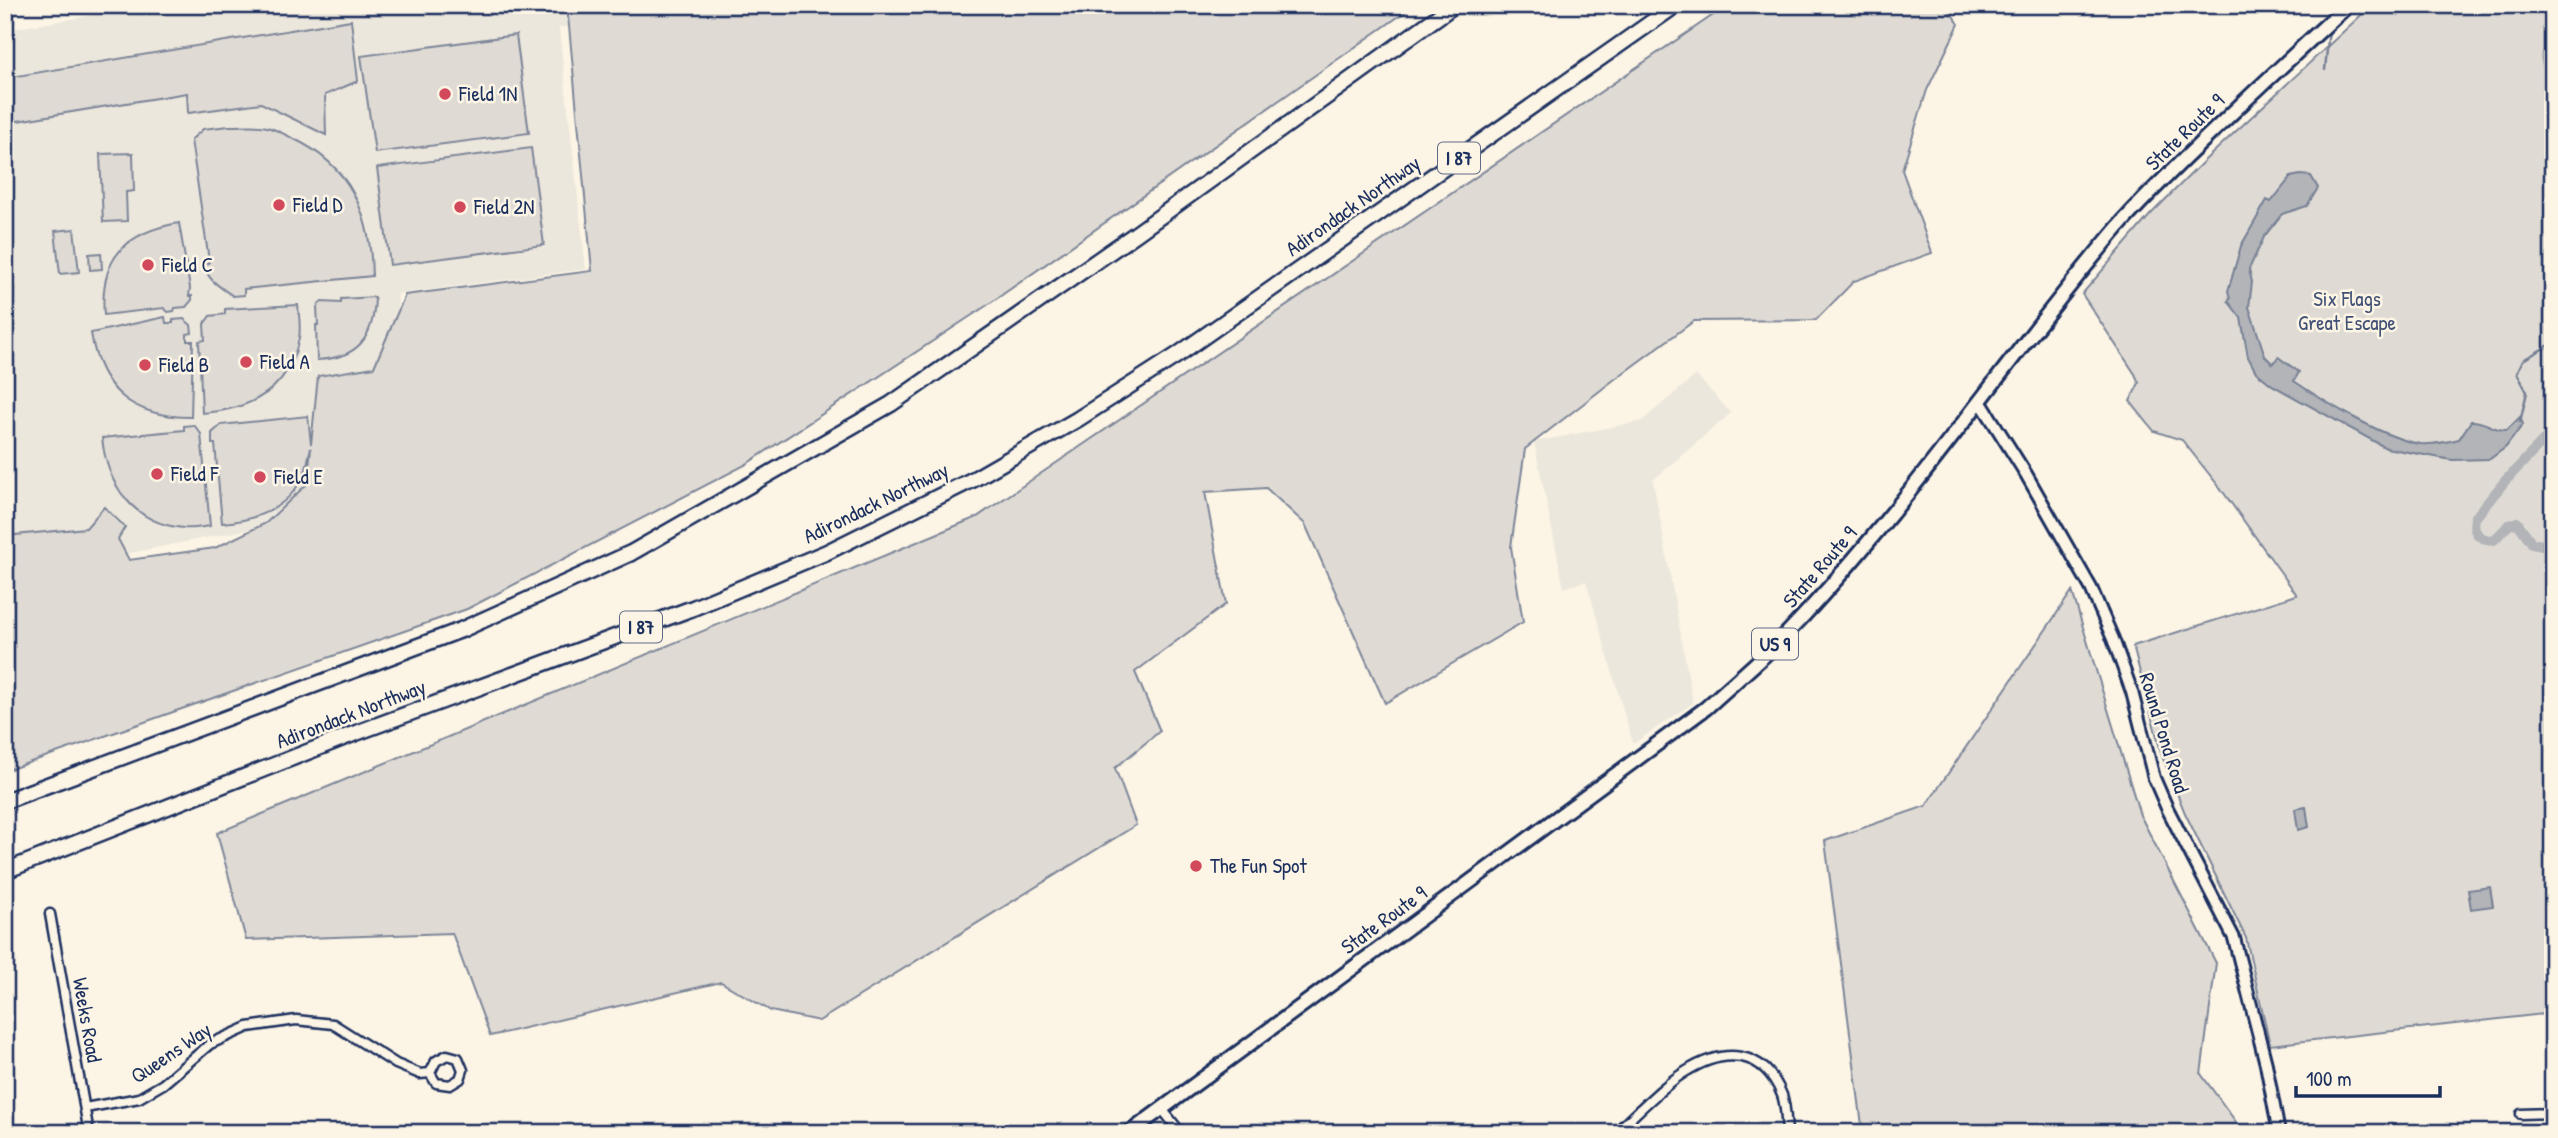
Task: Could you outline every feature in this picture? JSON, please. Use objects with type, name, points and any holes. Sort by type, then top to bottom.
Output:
[{"type":"highway","name":"Adirondack Northway","points":[[5,802],[461,630],[631,553],[891,404],[1137,233],[1454,5]]},
{"type":"highway","name":"Adirondack Northway","points":[[5,871],[348,736],[693,608],[827,552],[974,479],[1078,419],[1176,356],[1676,5]]},
{"type":"main road","name":"State Route 9","points":[[1129,1133],[1706,708],[1790,630],[1842,573],[1980,401],[2059,296],[2122,223],[2174,169],[2348,5]]},
{"type":"street","name":"Round Pond Road","points":[[1980,401],[2026,474],[2091,588],[2113,639],[2132,692],[2154,778],[2234,938],[2263,1051],[2279,1133]]},
{"type":"street","name":"Weeks Road","points":[[50,914],[89,1133]]},
{"type":"street","name":"Queens Way","points":[[85,1108],[139,1098],[163,1084],[210,1044],[248,1027],[296,1020],[333,1024],[396,1064],[420,1074],[430,1073]]},
{"type":"street","points":[[1615,1133],[1683,1073],[1718,1056],[1749,1058],[1768,1071],[1782,1097],[1787,1133]]},
{"type":"street","points":[[1162,1109],[1181,1133]]},
{"type":"street","points":[[2521,1115],[2553,1112]]},
{"type":"shaded area","points":[[155,5],[704,5],[559,28],[586,269],[398,294],[394,376],[311,517],[5,578],[5,30]]},
{"type":"shaded area","points":[[2311,176],[2318,188],[2307,206],[2282,214],[2264,237],[2249,269],[2252,282],[2249,307],[2265,356],[2273,364],[2278,357],[2299,372],[2294,381],[2321,399],[2374,428],[2407,441],[2431,444],[2459,439],[2471,421],[2507,430],[2520,417],[2523,424],[2506,447],[2490,459],[2452,460],[2386,448],[2272,385],[2256,372],[2248,357],[2241,318],[2228,301],[2228,291],[2241,246],[2267,200],[2271,202],[2291,177]]},
{"type":"shaded area","points":[[1696,375],[1731,413],[1653,480],[1693,703],[1633,744],[1586,581],[1564,588],[1534,442],[1642,421]]},
{"type":"shaded area","points":[[2306,807],[2309,827],[2298,830],[2295,809]]},
{"type":"shaded area","points":[[2490,887],[2493,906],[2471,909],[2468,890]]},
{"type":"green space","points":[[567,5],[1415,5],[989,304],[745,465],[467,609],[5,771],[5,736],[14,733],[5,686],[5,536],[86,528],[104,507],[125,527],[118,539],[129,560],[215,548],[266,523],[307,484],[311,448],[300,482],[283,502],[249,519],[222,523],[215,444],[212,444],[212,433],[221,425],[308,416],[311,444],[318,376],[374,367],[405,295],[592,271]]},
{"type":"green space","points":[[1728,5],[1945,5],[1959,24],[1927,90],[1902,170],[1932,253],[1854,281],[1816,320],[1694,321],[1525,449],[1511,547],[1523,622],[1385,703],[1305,524],[1266,488],[1205,492],[1226,604],[1135,672],[1160,731],[1115,768],[1136,825],[819,1021],[771,1011],[721,982],[490,1036],[452,933],[246,940],[217,833],[977,517]]},
{"type":"green space","name":"Six Flags Great Escape","points":[[2372,5],[2553,5],[2553,1013],[2270,1045],[2246,938],[2185,813],[2162,756],[2133,646],[2297,595],[2221,489],[2182,440],[2154,431],[2130,401],[2139,383],[2135,374],[2082,294],[2151,214],[2205,160]]},
{"type":"green space","points":[[351,20],[358,81],[325,95],[326,135],[261,103],[188,113],[187,93],[5,123],[5,78]]},
{"type":"green space","name":"Field 1N","points":[[516,35],[529,133],[375,153],[361,56]]},
{"type":"green space","name":"Field D","points":[[229,126],[273,129],[312,149],[329,162],[354,194],[362,213],[371,254],[372,276],[244,289],[244,295],[233,296],[211,278],[204,264],[209,263],[191,140],[203,129]]},
{"type":"green space","name":"Field 2N","points":[[531,148],[544,245],[390,265],[377,168]]},
{"type":"green space","points":[[133,153],[134,191],[126,192],[127,221],[103,222],[100,154]]},
{"type":"green space","name":"Field C","points":[[179,223],[189,296],[192,296],[192,300],[186,307],[175,308],[174,311],[168,312],[164,308],[104,315],[106,278],[119,251],[144,233]]},
{"type":"green space","points":[[74,229],[79,272],[60,274],[55,231]]},
{"type":"green space","points":[[101,253],[102,269],[90,270],[89,254]]},
{"type":"green space","points":[[375,297],[371,323],[361,343],[344,355],[317,360],[317,307],[321,302],[341,303],[341,299]]},
{"type":"green space","name":"Field A","points":[[298,305],[299,338],[287,371],[277,384],[252,402],[202,413],[199,341],[205,340],[204,324],[210,316],[225,314],[225,309]]},
{"type":"green space","name":"Field B","points":[[165,317],[166,323],[184,319],[191,325],[192,333],[187,334],[187,341],[193,341],[191,417],[170,416],[136,406],[111,385],[102,371],[96,353],[91,333]]},
{"type":"green space","name":"Field F","points":[[194,425],[201,434],[210,526],[186,528],[165,525],[137,510],[126,499],[110,471],[102,438],[184,430],[184,426]]},
{"type":"green space","points":[[2072,591],[2140,815],[2216,963],[2201,1074],[2244,1133],[1863,1133],[1825,841],[1926,806]]},
{"type":"waterway","points":[[2330,16],[2332,5]]},
{"type":"waterway","points":[[2325,70],[2329,29]]},
{"type":"waterway","points":[[2553,42],[2545,58],[2547,65],[2553,70]]},
{"type":"waterway","points":[[2520,422],[2527,392],[2517,373],[2523,360],[2553,343]]},
{"type":"waterway","points":[[2553,431],[2505,481],[2475,518],[2474,523],[2476,532],[2484,539],[2494,540],[2509,525],[2517,522],[2532,543],[2553,543]]},
{"type":"place","name":"Field 1N","points":[[445,94]]},
{"type":"place","name":"Field D","points":[[279,205]]},
{"type":"place","name":"Field 2N","points":[[460,207]]},
{"type":"place","name":"Field C","points":[[148,265]]},
{"type":"place","name":"Field A","points":[[246,362]]},
{"type":"place","name":"Field B","points":[[145,365]]},
{"type":"place","name":"Field F","points":[[157,474]]},
{"type":"place","name":"Field E","points":[[260,477]]},
{"type":"place","name":"The Fun Spot","points":[[1196,866]]}]
